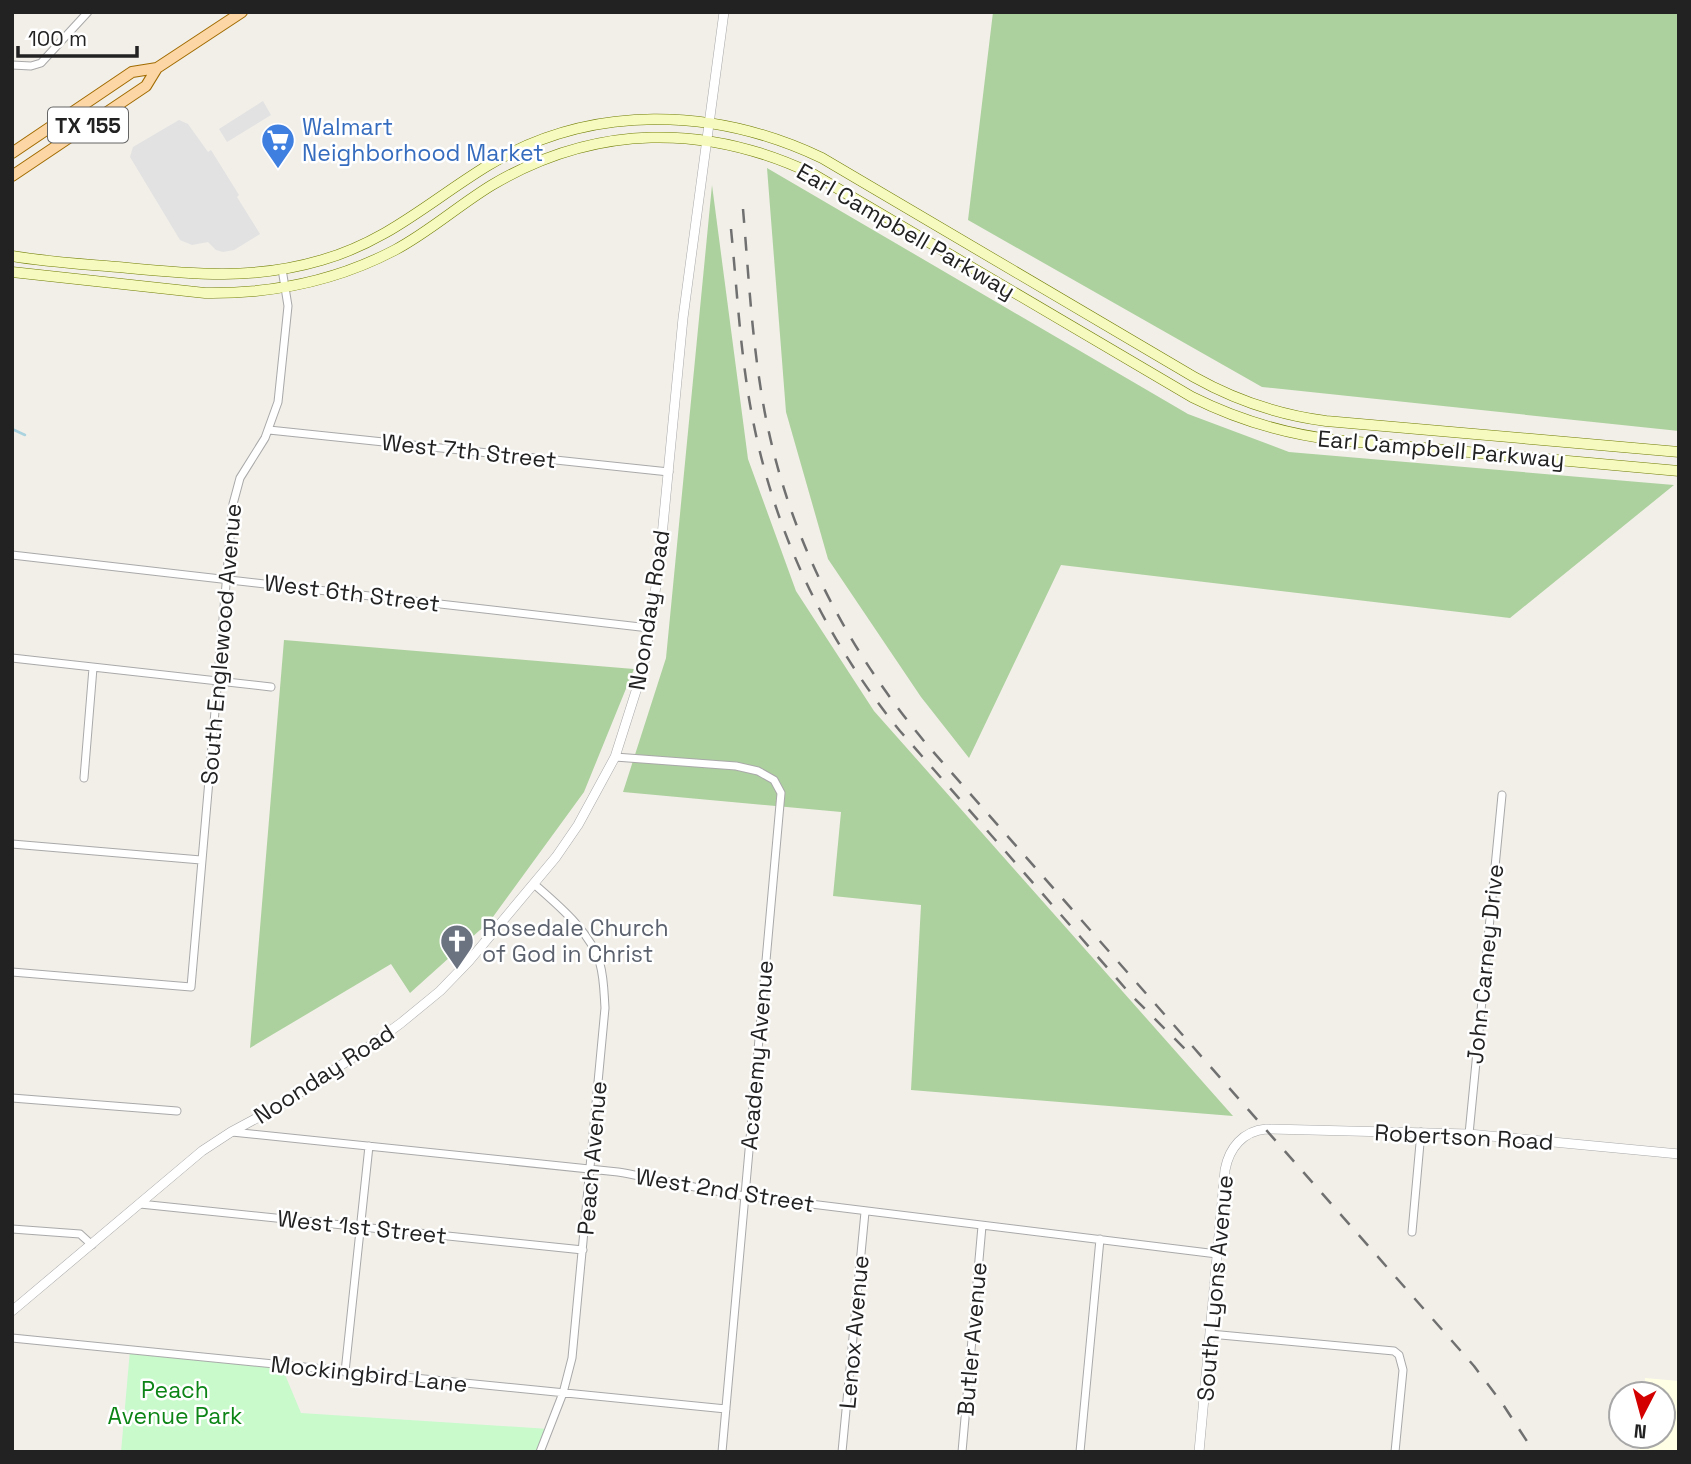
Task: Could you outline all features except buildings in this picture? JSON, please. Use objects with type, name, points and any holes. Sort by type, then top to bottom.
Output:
[{"type":"main road","name":"TX 155","points":[[12,153],[132,72],[157,68],[242,12]]},
{"type":"main road","name":"TX 155","points":[[12,176],[146,86],[157,68]]},
{"type":"main road","name":"Earl Campbell Parkway","points":[[12,256],[193,274],[242,275],[282,269],[324,260],[369,242],[413,218],[470,177],[523,148],[591,126],[645,119],[708,121],[764,135],[822,158],[1206,383],[1254,404],[1311,419],[1679,452]]},
{"type":"main road","name":"Earl Campbell Parkway","points":[[12,272],[191,293],[236,293],[286,288],[340,274],[388,253],[481,192],[530,165],[588,145],[638,138],[706,140],[770,156],[813,174],[1192,397],[1251,422],[1308,436],[1679,471]]},
{"type":"main road","points":[[470,177],[481,192]]},
{"type":"main road","points":[[79,280],[82,264]]},
{"type":"main road","points":[[115,267],[115,284]]},
{"type":"main road","points":[[135,286],[137,269]]},
{"type":"main road","points":[[191,293],[193,274]]},
{"type":"main road","points":[[1308,436],[1311,419]]},
{"type":"street","points":[[12,65],[31,66],[41,63],[89,12]]},
{"type":"street","name":"Noonday Road","points":[[12,1311],[185,1166],[231,1132],[281,1105],[401,1023],[440,991],[534,884],[578,825],[615,757],[643,669],[659,567],[674,399],[723,12]]},
{"type":"street","name":"South Englewood Avenue","points":[[12,972],[191,987],[219,680],[225,578],[237,487],[269,429],[279,396],[288,313],[282,269]]},
{"type":"street","name":"West 7th Street","points":[[269,429],[669,472]]},
{"type":"street","name":"West 6th Street","points":[[12,555],[649,628]]},
{"type":"street","points":[[12,658],[271,687]]},
{"type":"street","points":[[84,778],[93,668]]},
{"type":"street","name":"Academy Avenue","points":[[615,757],[736,766],[758,771],[774,780],[782,802],[722,1452]]},
{"type":"street","name":"John Carney Drive","points":[[1469,1134],[1502,795]]},
{"type":"street","points":[[12,844],[201,860]]},
{"type":"street","name":"Peach Avenue","points":[[534,884],[567,915],[582,933],[599,962],[605,1008],[572,1357],[563,1392],[540,1452]]},
{"type":"street","points":[[12,1098],[177,1111]]},
{"type":"street","name":"Robertson Road","points":[[1250,1133],[1266,1129],[1469,1134],[1679,1154]]},
{"type":"street","name":"West 2nd Street","points":[[231,1132],[590,1170],[650,1178],[694,1189],[744,1196],[1217,1254]]},
{"type":"street","points":[[1412,1232],[1420,1132]]},
{"type":"street","name":"South Lyons Avenue","points":[[1199,1452],[1226,1162],[1235,1144],[1250,1133]]},
{"type":"street","points":[[345,1372],[369,1146]]},
{"type":"street","name":"West 1st Street","points":[[140,1204],[583,1250]]},
{"type":"street","name":"Lenox Avenue","points":[[842,1452],[865,1212]]},
{"type":"street","name":"Butler Avenue","points":[[962,1452],[982,1226]]},
{"type":"street","points":[[12,1229],[80,1234],[92,1245]]},
{"type":"street","points":[[1080,1452],[1100,1239]]},
{"type":"street","points":[[1210,1334],[1386,1348],[1399,1355],[1403,1363],[1395,1452]]},
{"type":"street","name":"Mockingbird Lane","points":[[12,1338],[726,1409]]},
{"type":"shaded area","points":[[263,101],[271,115],[227,142],[219,129]]},
{"type":"shaded area","points":[[179,120],[188,124],[208,152],[211,150],[260,234],[234,250],[223,252],[216,250],[208,242],[192,245],[180,240],[130,157],[133,147]]},
{"type":"shaded area","points":[[1679,1381],[1679,1452],[1638,1452],[1677,1450]]},
{"type":"green space","points":[[993,12],[1679,12],[1679,431],[1262,387],[968,220]]},
{"type":"green space","points":[[767,168],[1188,414],[1289,452],[1674,485],[1510,618],[1061,565],[969,758],[921,697],[828,559],[786,412]]},
{"type":"green space","points":[[712,185],[748,459],[796,591],[874,711],[1233,1116],[911,1090],[921,905],[833,896],[841,812],[623,792],[666,658]]},
{"type":"green space","points":[[284,640],[634,669],[584,792],[490,921],[410,993],[391,964],[250,1048]]},
{"type":"green space","name":"Peach Avenue Park","points":[[130,1350],[281,1365],[301,1413],[549,1429],[539,1452],[121,1452]]},
{"type":"waterway","points":[[12,429],[25,435]]},
{"type":"railway","points":[[743,209],[760,384],[782,483],[819,577],[868,665],[929,747],[1474,1366],[1534,1452]]},
{"type":"railway","points":[[731,229],[744,365],[760,454],[787,538],[825,619],[848,658],[900,731],[1132,996],[1185,1049]]},
{"type":"place","name":"Walmart Neighborhood Market","points":[[278,170]]},
{"type":"place","name":"Rosedale Church of God in Christ","points":[[457,971]]}]
